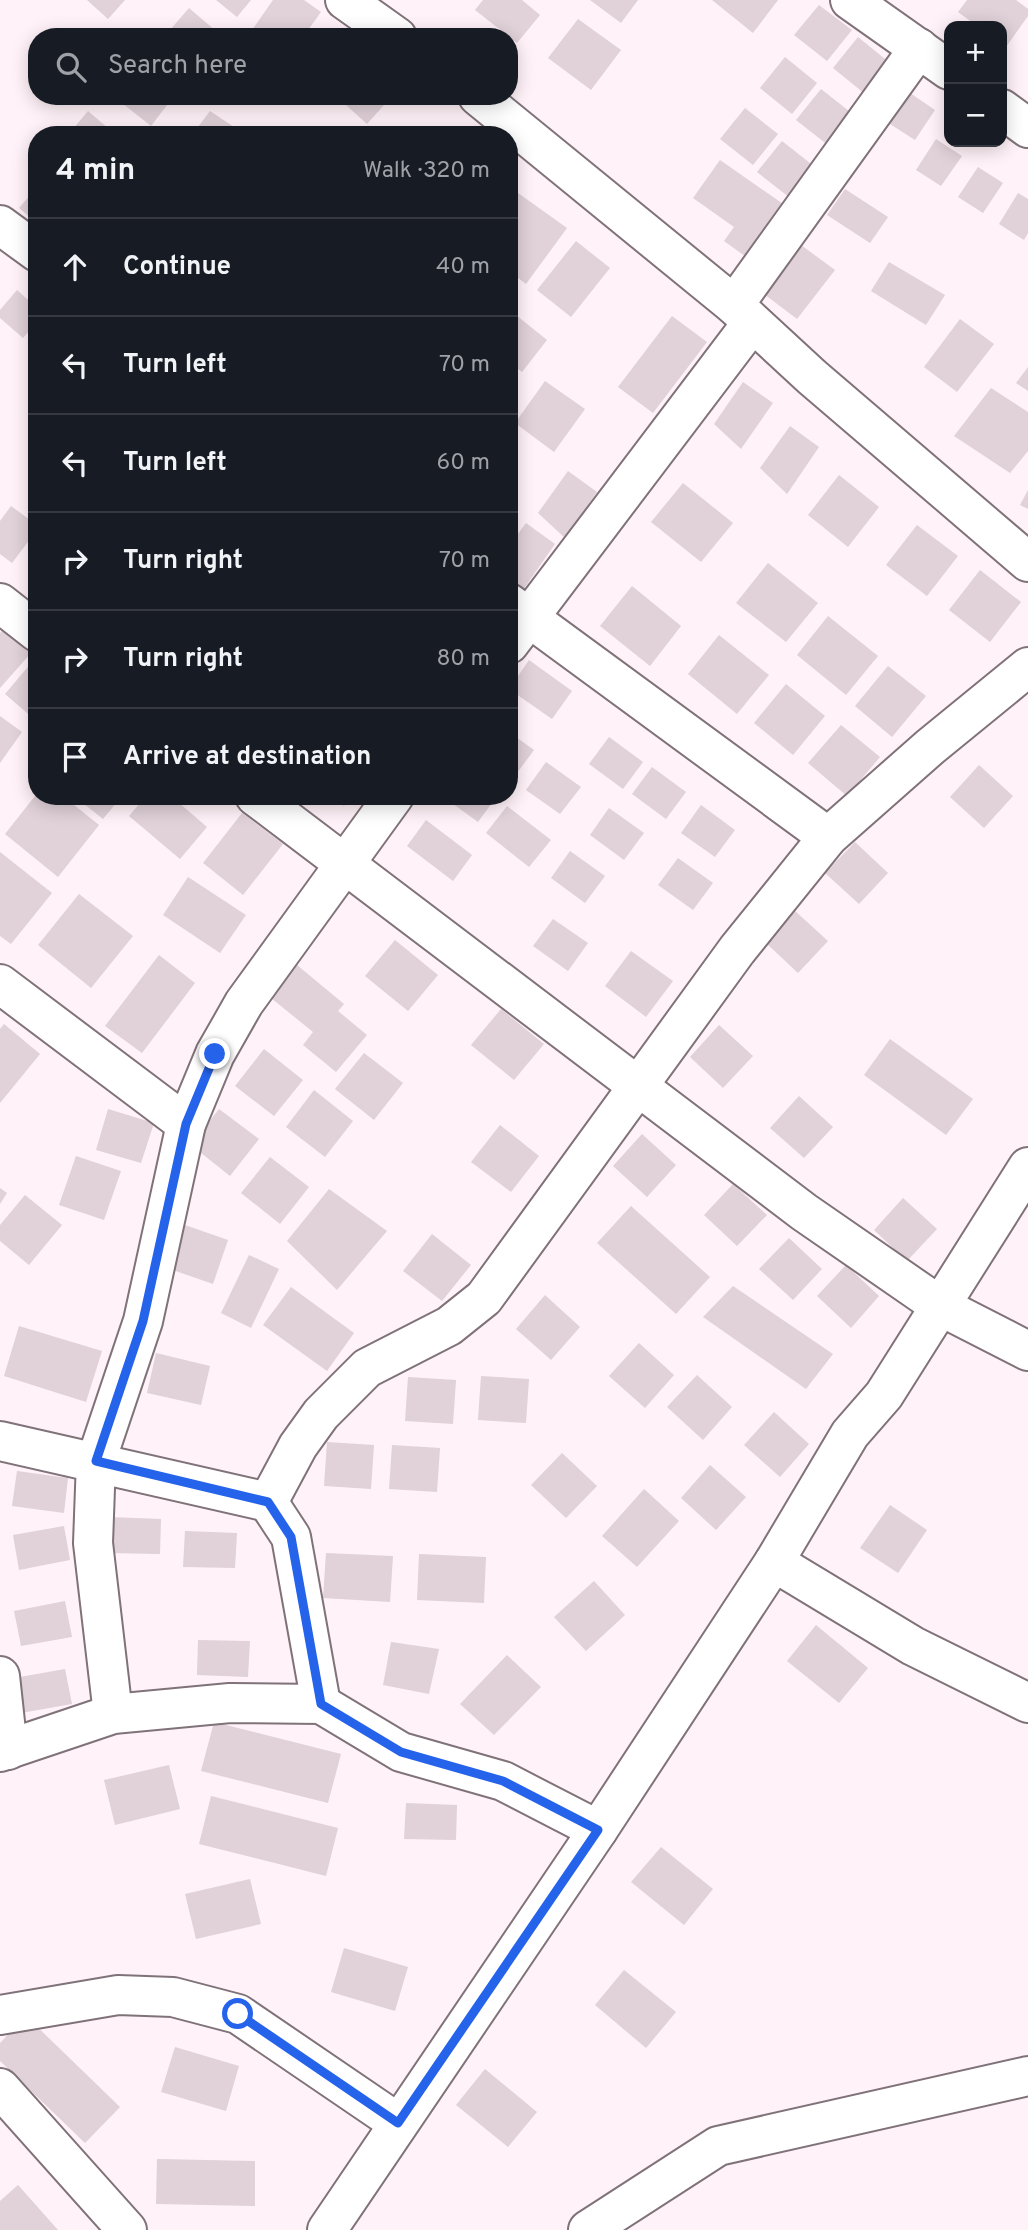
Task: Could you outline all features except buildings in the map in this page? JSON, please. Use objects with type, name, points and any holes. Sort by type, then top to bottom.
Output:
[{"type":"street","points":[[518,618],[934,59],[850,0]]},
{"type":"street","points":[[489,105],[514,126]]},
{"type":"street","points":[[1007,113],[1028,128]]},
{"type":"street","points":[[518,129],[743,314],[1028,562]]},
{"type":"street","points":[[0,225],[28,245]]},
{"type":"street","points":[[0,603],[28,625]]},
{"type":"street","points":[[518,622],[828,836]]},
{"type":"street","points":[[268,1502],[298,1446],[321,1414],[367,1368],[449,1326],[484,1298],[737,950],[828,836],[1028,667]]},
{"type":"street","points":[[268,805],[782,1196],[940,1306],[1028,1351]]},
{"type":"street","points":[[113,1714],[93,1543],[96,1461],[143,1321],[186,1124],[215,1054],[244,1003],[388,805]]},
{"type":"street","points":[[0,984],[186,1124]]},
{"type":"street","points":[[327,2230],[598,1830],[774,1562],[850,1434],[884,1395],[1028,1167]]},
{"type":"street","points":[[0,1441],[268,1502],[291,1537],[321,1704]]},
{"type":"street","points":[[774,1562],[913,1646],[1028,1703]]},
{"type":"street","points":[[0,1676],[4,1751],[113,1714],[230,1703],[321,1704],[401,1752],[503,1781],[598,1830]]},
{"type":"street","points":[[0,2014],[118,1995],[173,1997],[238,2014],[398,2123]]},
{"type":"street","points":[[588,2230],[718,2146],[1028,2076]]},
{"type":"street","points":[[0,2088],[127,2230]]},
{"type":"route","points":[[215,1054],[186,1124],[143,1321],[96,1461],[268,1502],[291,1537],[321,1704],[401,1752],[503,1781],[598,1830],[398,2123],[238,2014]]}]
